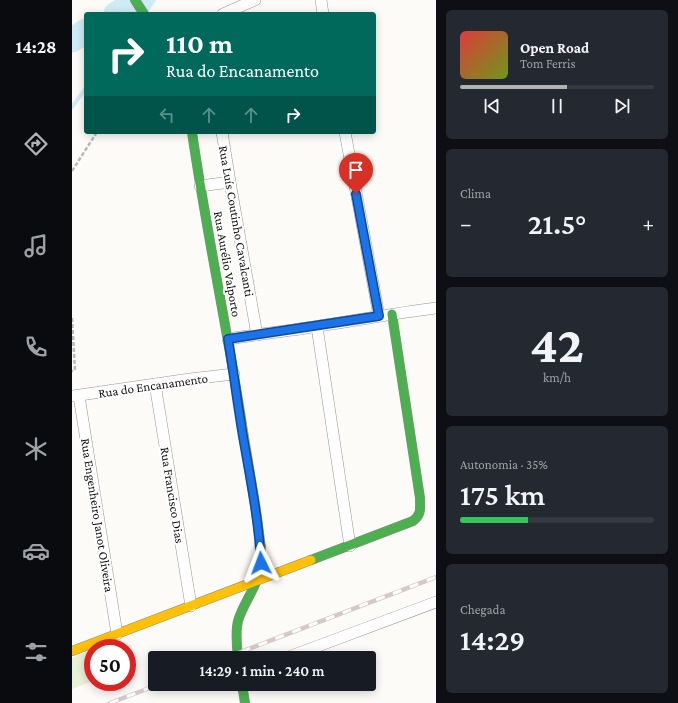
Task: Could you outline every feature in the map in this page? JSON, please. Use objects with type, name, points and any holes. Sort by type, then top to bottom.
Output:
[{"type":"street","points":[[135,0],[143,12]]},
{"type":"street","points":[[228,12],[255,0]]},
{"type":"street","points":[[321,0],[323,12]]},
{"type":"street","name":"Rua Aurélio Valporto","points":[[192,134],[200,186],[234,374],[260,539],[261,563],[256,582],[243,607],[238,622],[236,632],[237,651]]},
{"type":"street","name":"Rua Luís Coutinho Cavalcanti","points":[[222,134],[257,335]]},
{"type":"street","points":[[345,134],[379,316]]},
{"type":"street","points":[[200,186],[230,182]]},
{"type":"street","points":[[228,339],[436,308]]},
{"type":"street","points":[[72,651],[350,546],[413,521],[418,517],[420,511],[420,498],[392,314]]},
{"type":"street","points":[[317,326],[350,546]]},
{"type":"street","name":"Rua do Encanamento","points":[[75,396],[234,374]]},
{"type":"street","name":"Rua Francisco Dias","points":[[155,384],[190,606]]},
{"type":"street","name":"Rua Engenheiro Janot Oliveira","points":[[75,396],[117,634]]},
{"type":"street","points":[[305,651],[436,602]]},
{"type":"street","points":[[243,691],[245,703]]},
{"type":"path","points":[[72,172],[96,134]]},
{"type":"path","points":[[72,318],[75,370],[72,371]]},
{"type":"green space","points":[[84,653],[84,684],[72,689],[72,658]]},
{"type":"waterway","points":[[119,12],[140,0]]},
{"type":"waterway","points":[[146,11],[154,0]]},
{"type":"waterway","points":[[72,40],[84,32]]},
{"type":"waterway","points":[[72,107],[84,91]]},
{"type":"railway","points":[[243,651],[436,577]]},
{"type":"railway","points":[[110,703],[148,689]]},
{"type":"traffic: fast","points":[[135,0],[143,12]]},
{"type":"traffic: fast","points":[[192,134],[242,425]]},
{"type":"traffic: fast","points":[[311,560],[413,521],[419,513],[420,498],[392,314]]},
{"type":"traffic: fast","points":[[237,651],[236,635],[238,621],[256,582],[260,565],[261,548]]},
{"type":"traffic: fast","points":[[243,691],[245,703]]},
{"type":"traffic: slow","points":[[242,425],[261,548]]},
{"type":"traffic: slow","points":[[72,651],[311,560]]},
{"type":"route","points":[[261,563],[256,511],[228,339],[379,316],[356,194]]}]
